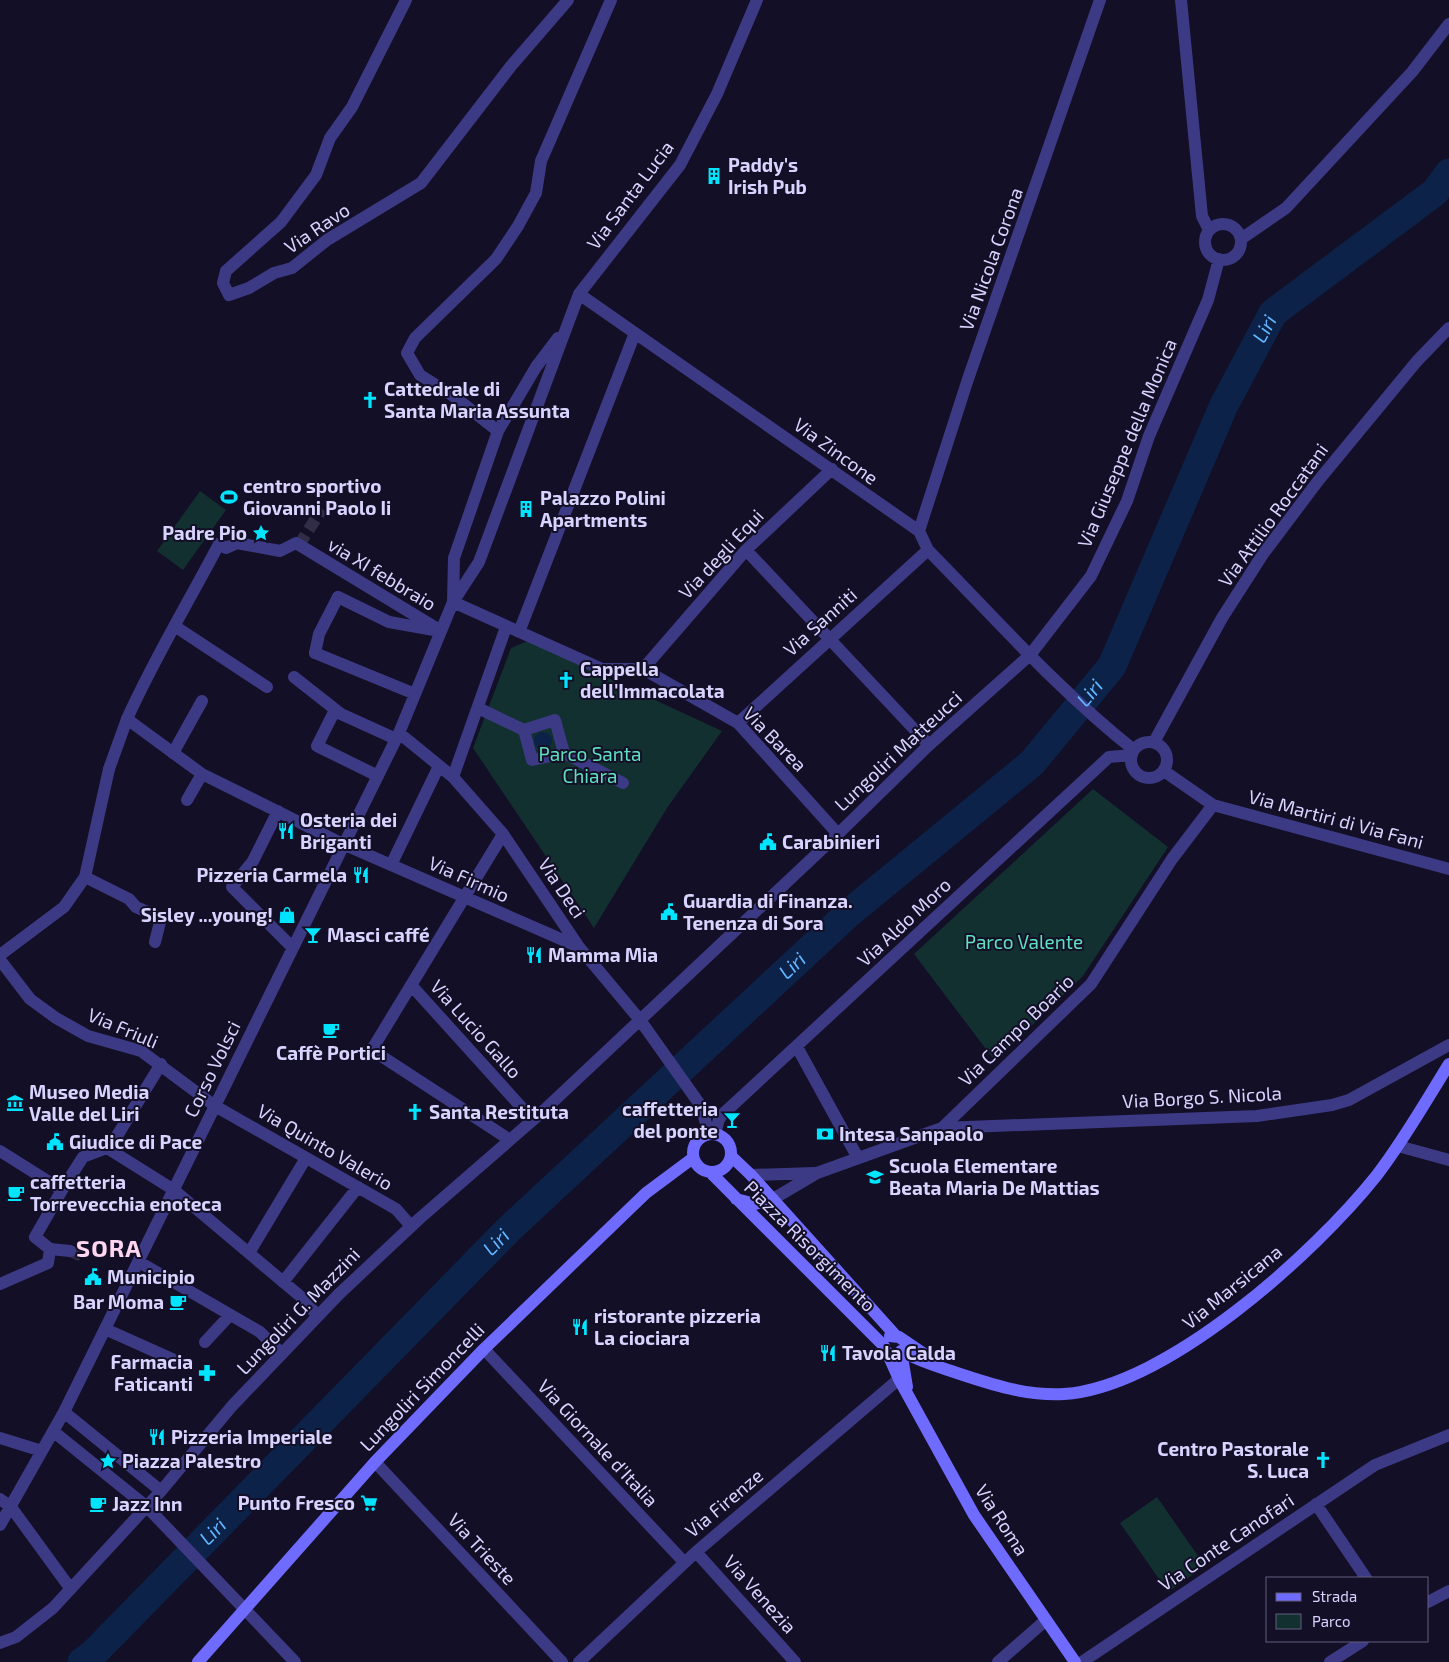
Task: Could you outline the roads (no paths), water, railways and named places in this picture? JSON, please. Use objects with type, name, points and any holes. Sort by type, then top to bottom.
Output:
[{"type":"main road","name":"Via Marsicana","points":[[900,1342],[919,1361],[976,1380],[1030,1393],[1065,1394],[1097,1388],[1164,1359],[1211,1329],[1281,1274],[1355,1200],[1398,1146],[1449,1064]]},
{"type":"main road","points":[[712,1134],[721,1136],[729,1144],[731,1156],[726,1166],[710,1172],[700,1168],[694,1158],[696,1143],[712,1134]]},
{"type":"main road","name":"Piazza Risorgimento","points":[[731,1156],[751,1175],[900,1342]]},
{"type":"main road","name":"Lungoliri Simoncelli","points":[[198,1662],[375,1462],[484,1349],[646,1193],[694,1158]]},
{"type":"main road","name":"Piazza Risorgimento","points":[[710,1172],[885,1349],[907,1392]]},
{"type":"main road","points":[[736,1199],[755,1204],[773,1200]]},
{"type":"main road","points":[[887,1338],[900,1342],[894,1355],[885,1349],[887,1338]]},
{"type":"main road","points":[[900,1342],[907,1392]]},
{"type":"main road","name":"Via Marsicana","points":[[900,1342],[955,1372]]},
{"type":"main road","points":[[907,1392],[908,1369],[919,1361]]},
{"type":"main road","name":"Via Roma","points":[[907,1392],[974,1515],[1075,1662]]},
{"type":"street","name":"Via Ravo","points":[[406,0],[352,106],[330,138],[316,175],[281,222],[226,271],[223,283],[229,295],[249,288],[274,273],[292,268],[327,240],[421,183],[511,66],[568,0]]},
{"type":"street","points":[[498,431],[452,395],[420,375],[407,353],[415,338],[496,259],[518,226],[536,193],[541,161],[611,0]]},
{"type":"street","name":"Via Santa Lucia","points":[[453,602],[479,562],[578,294],[680,165],[717,94],[757,0]]},
{"type":"street","name":"Via Nicola Corona","points":[[919,531],[968,379],[1100,0]]},
{"type":"street","points":[[1181,0],[1202,216],[1209,230]]},
{"type":"street","points":[[1241,239],[1286,208],[1412,72],[1449,24]]},
{"type":"street","points":[[1220,224],[1236,229],[1241,239],[1241,245],[1235,255],[1224,259],[1219,259],[1209,253],[1205,241],[1209,230],[1220,224]]},
{"type":"street","name":"Via Giuseppe della Monica","points":[[1030,655],[1091,576],[1127,501],[1149,436],[1208,300],[1219,259]]},
{"type":"street","name":"Via Zincone","points":[[578,294],[832,469],[896,518],[919,531]]},
{"type":"street","points":[[453,602],[454,558],[498,431],[536,367],[567,326]]},
{"type":"street","name":"Via Attilio Roccatani","points":[[1154,742],[1222,618],[1263,554],[1318,482],[1418,361],[1449,328]]},
{"type":"street","points":[[519,632],[635,333]]},
{"type":"street","name":"Via degli Equi","points":[[643,668],[746,550],[832,469]]},
{"type":"street","points":[[919,531],[928,550],[1030,655],[1133,752],[1133,767],[1142,776],[1154,777],[1164,771],[1168,760],[1167,754],[1160,745],[1154,742],[1144,743],[1133,752]]},
{"type":"street","name":"via XI febbraio","points":[[176,627],[219,544],[226,548],[238,543],[280,551],[296,543],[441,632]]},
{"type":"street","points":[[746,550],[929,745]]},
{"type":"street","name":"Via Sanniti","points":[[738,722],[928,550]]},
{"type":"street","points":[[415,694],[315,653],[318,634],[338,597],[389,622],[441,632]]},
{"type":"street","name":"Via Barea","points":[[453,602],[602,668],[643,668],[738,722],[838,834]]},
{"type":"street","name":"Corso Volsci","points":[[0,1525],[5,1503],[54,1432],[398,736],[453,602]]},
{"type":"street","points":[[0,955],[32,933],[64,907],[85,877],[109,769],[127,719],[158,654],[176,627],[267,687]]},
{"type":"street","points":[[453,777],[506,627]]},
{"type":"street","name":"Lungoliri Matteucci","points":[[640,1020],[838,834],[929,745],[1030,655]]},
{"type":"street","name":"Via Deci","points":[[294,677],[335,710],[398,736],[453,777],[503,834],[579,947],[640,1020],[700,1106],[712,1134]]},
{"type":"street","points":[[173,753],[202,701]]},
{"type":"street","points":[[478,708],[524,730],[555,720],[564,752]]},
{"type":"street","points":[[335,710],[317,746],[378,776]]},
{"type":"street","name":"Via Firmio","points":[[127,719],[202,774],[343,844],[579,947]]},
{"type":"street","points":[[524,730],[532,760],[564,752],[622,783]]},
{"type":"street","name":"Via Aldo Moro","points":[[712,1134],[719,1119],[1109,757],[1133,752]]},
{"type":"street","points":[[392,865],[439,766]]},
{"type":"street","points":[[1164,771],[1213,806]]},
{"type":"street","points":[[187,800],[202,774]]},
{"type":"street","name":"Via Martiri di Via Fani","points":[[1213,806],[1449,869]]},
{"type":"street","name":"Via Campo Boario","points":[[942,1128],[1091,984],[1172,859],[1213,806]]},
{"type":"street","points":[[278,812],[253,861],[232,887],[293,948]]},
{"type":"street","points":[[503,834],[370,1053],[510,1140]]},
{"type":"street","points":[[85,877],[129,899],[136,907],[161,918],[155,942]]},
{"type":"street","name":"Via Friuli","points":[[0,960],[30,999],[56,1018],[88,1036],[141,1051],[215,1106]]},
{"type":"street","name":"Via Lucio Gallo","points":[[411,985],[533,1120]]},
{"type":"street","name":"Lungoliri G. Mazzini","points":[[0,1643],[16,1637],[45,1614],[161,1491],[232,1406],[318,1316],[411,1226],[533,1120],[640,1020]]},
{"type":"street","name":"Via Borgo S. Nicola","points":[[942,1128],[1257,1116],[1306,1109],[1349,1100],[1449,1045]]},
{"type":"street","points":[[797,1047],[858,1158]]},
{"type":"street","points":[[109,1149],[161,1064]]},
{"type":"street","name":"Via Quinto Valerio","points":[[215,1106],[396,1209],[411,1226]]},
{"type":"street","points":[[773,1200],[817,1173],[942,1128]]},
{"type":"street","points":[[1398,1146],[1449,1160]]},
{"type":"street","points":[[70,1251],[50,1249],[35,1237],[83,1158],[94,1151],[109,1149],[174,1190],[283,1282],[318,1316]]},
{"type":"street","points":[[0,1151],[62,1190]]},
{"type":"street","points":[[249,1253],[306,1158]]},
{"type":"street","points":[[751,1175],[817,1173]]},
{"type":"street","points":[[283,1282],[358,1188]]},
{"type":"street","points":[[0,1284],[48,1263],[50,1249]]},
{"type":"street","points":[[139,1262],[260,1332],[282,1354]]},
{"type":"street","points":[[205,1342],[230,1315]]},
{"type":"street","points":[[105,1329],[172,1359]]},
{"type":"street","name":"Via Giornale d'Italia","points":[[484,1349],[684,1562]]},
{"type":"street","name":"Via Firenze","points":[[578,1662],[684,1562],[899,1379]]},
{"type":"street","points":[[64,1412],[161,1491]]},
{"type":"street","points":[[54,1432],[146,1507],[226,1588],[295,1662]]},
{"type":"street","name":"Via Conte Canofari","points":[[1082,1662],[1375,1465],[1449,1435]]},
{"type":"street","points":[[0,1438],[42,1452]]},
{"type":"street","name":"Via Trieste","points":[[375,1462],[562,1662]]},
{"type":"street","points":[[5,1503],[70,1588]]},
{"type":"street","points":[[1316,1504],[1365,1577]]},
{"type":"street","name":"Via Venezia","points":[[696,1552],[796,1662]]},
{"type":"street","points":[[1429,1601],[1449,1591]]},
{"type":"street","points":[[998,1662],[1046,1620]]},
{"type":"street","points":[[1330,1662],[1362,1642]]},
{"type":"water","points":[[543,732],[549,735],[552,741],[549,747],[543,750],[537,747],[534,741],[537,735]]},
{"type":"waterway","name":"Liri","points":[[82,1662],[93,1654],[508,1230],[849,913],[1032,763],[1112,666],[1224,405],[1273,313],[1435,192],[1449,173]]},
{"type":"tunnel","points":[[299,545],[322,509]]},
{"type":"tunnel","points":[[70,1251],[85,1257]]},
{"type":"place","name":"Paddy's Irish Pub","points":[[714,176]]},
{"type":"place","name":"Cattedrale di Santa Maria Assunta","points":[[370,400]]},
{"type":"place","name":"centro sportivo Giovanni Paolo Ii","points":[[229,497]]},
{"type":"place","name":"Palazzo Polini Apartments","points":[[526,509]]},
{"type":"place","name":"Padre Pio","points":[[261,533]]},
{"type":"place","name":"Cappella dell'Immacolata","points":[[566,680]]},
{"type":"place","name":"Osteria dei Briganti","points":[[286,831]]},
{"type":"place","name":"Carabinieri","points":[[768,842]]},
{"type":"place","name":"Pizzeria Carmela","points":[[361,875]]},
{"type":"place","name":"Guardia di Finanza. Tenenza di Sora","points":[[669,912]]},
{"type":"place","name":"Sisley ...young!","points":[[287,915]]},
{"type":"place","name":"Masci caffé","points":[[313,935]]},
{"type":"place","name":"Mamma Mia","points":[[534,955]]},
{"type":"place","name":"Caffè Portici","points":[[331,1030]]},
{"type":"place","name":"Museo Media Valle del Liri","points":[[15,1103]]},
{"type":"place","name":"Santa Restituta","points":[[415,1112]]},
{"type":"place","name":"caffetteria del ponte","points":[[732,1120]]},
{"type":"place","name":"Intesa Sanpaolo","points":[[825,1134]]},
{"type":"place","name":"Giudice di Pace","points":[[55,1142]]},
{"type":"place","name":"Scuola Elementare Beata Maria De Mattias","points":[[875,1177]]},
{"type":"place","name":"caffetteria Torrevecchia enoteca","points":[[16,1193]]},
{"type":"place","name":"Municipio","points":[[93,1277]]},
{"type":"place","name":"Bar Moma","points":[[178,1302]]},
{"type":"place","name":"ristorante pizzeria La ciociara","points":[[580,1327]]},
{"type":"place","name":"Tavola Calda","points":[[828,1353]]},
{"type":"place","name":"Farmacia Faticanti","points":[[207,1373]]},
{"type":"place","name":"Pizzeria Imperiale","points":[[157,1437]]},
{"type":"place","name":"Centro Pastorale S. Luca","points":[[1323,1460]]},
{"type":"place","name":"Piazza Palestro","points":[[108,1461]]},
{"type":"place","name":"Punto Fresco","points":[[369,1503]]},
{"type":"place","name":"Jazz Inn","points":[[98,1504]]},
{"type":"district","name":"SORA","points":[[109,1249]]},
{"type":"park label","name":"Parco Santa Chiara","points":[[590,765]]},
{"type":"park label","name":"Parco Valente","points":[[1024,942]]}]
